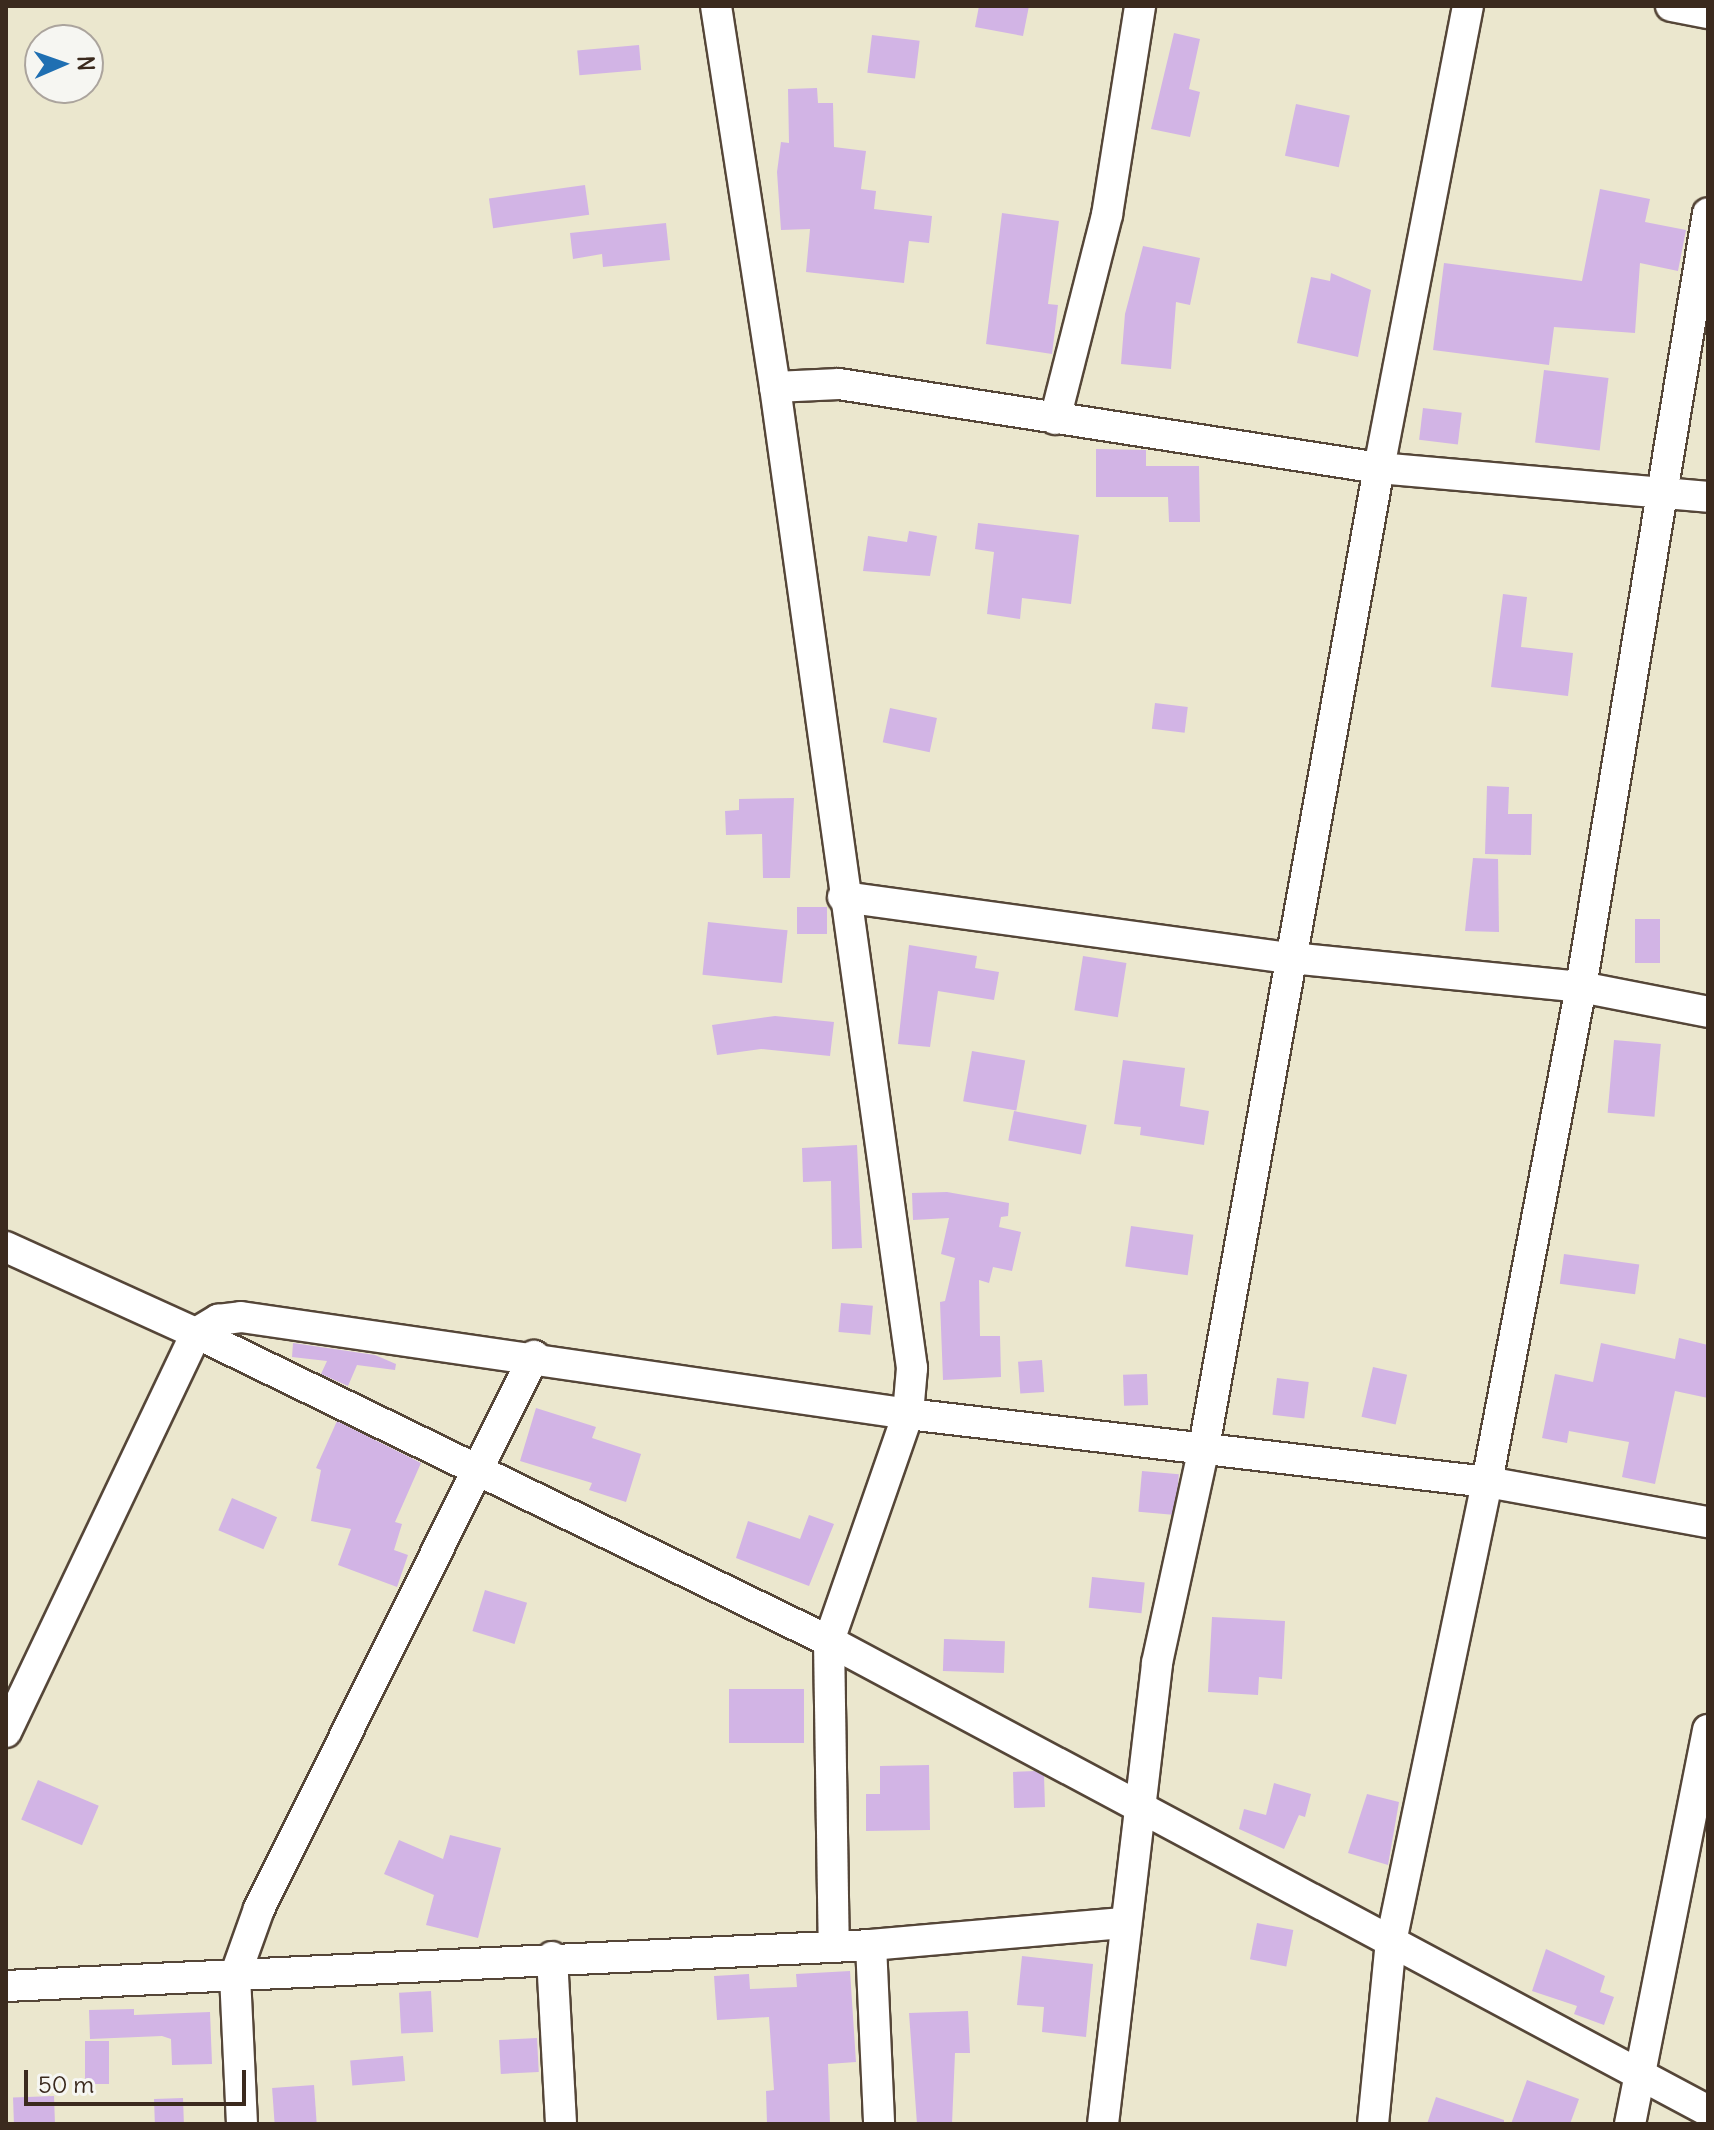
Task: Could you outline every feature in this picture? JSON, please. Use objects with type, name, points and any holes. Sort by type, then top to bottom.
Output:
[{"type":"street","points":[[716,6],[775,387],[843,897],[912,1368],[908,1414],[829,1641],[834,1946]]},
{"type":"street","points":[[1055,419],[1107,215],[1140,6]]},
{"type":"street","points":[[1103,2124],[1137,1805],[1157,1663],[1204,1447],[1379,468],[1468,6]]},
{"type":"street","points":[[1671,6],[1708,13]]},
{"type":"street","points":[[1373,2124],[1391,1942],[1487,1482],[1581,987],[1708,213]]},
{"type":"street","points":[[775,387],[839,384],[1379,468],[1708,497]]},
{"type":"street","points":[[843,897],[1291,958],[1581,987],[1708,1012]]},
{"type":"street","points":[[6,1247],[196,1333],[829,1641],[1708,2111]]},
{"type":"street","points":[[6,1732],[196,1333],[218,1320],[241,1317],[534,1356],[908,1414],[1487,1482],[1708,1522]]},
{"type":"street","points":[[242,2124],[235,1976],[259,1909],[534,1356]]},
{"type":"street","points":[[1630,2124],[1708,1730]]},
{"type":"street","points":[[6,1986],[552,1957],[871,1945],[1125,1923]]},
{"type":"street","points":[[871,1945],[879,2124]]},
{"type":"street","points":[[552,1957],[561,2124]]},
{"type":"building","points":[[979,6],[1029,6],[1023,36],[975,27]]},
{"type":"building","points":[[1174,33],[1200,39],[1189,89],[1200,92],[1190,137],[1151,129]]},
{"type":"building","points":[[872,35],[920,41],[915,79],[867,73]]},
{"type":"building","points":[[639,45],[641,70],[579,75],[577,50]]},
{"type":"building","points":[[817,88],[818,103],[833,103],[834,147],[866,151],[861,189],[876,191],[874,209],[932,216],[929,243],[909,241],[904,283],[806,272],[810,229],[781,230],[777,172],[781,142],[789,143],[788,89]]},
{"type":"building","points":[[1296,104],[1350,115],[1339,167],[1285,156]]},
{"type":"building","points":[[585,185],[589,215],[493,228],[489,198]]},
{"type":"building","points":[[1600,189],[1650,199],[1645,222],[1686,230],[1678,271],[1640,263],[1635,333],[1554,327],[1549,365],[1433,350],[1444,263],[1582,281]]},
{"type":"building","points":[[1002,213],[1059,221],[1048,304],[1058,305],[1052,354],[986,344]]},
{"type":"building","points":[[666,223],[670,260],[603,267],[602,254],[573,259],[570,233]]},
{"type":"building","points":[[1143,246],[1200,258],[1190,305],[1176,302],[1171,369],[1121,364],[1125,314]]},
{"type":"building","points":[[1331,273],[1371,290],[1358,357],[1297,343],[1311,277],[1330,281]]},
{"type":"building","points":[[1544,370],[1609,378],[1600,450],[1535,442]]},
{"type":"building","points":[[1423,408],[1462,413],[1458,445],[1419,440]]},
{"type":"building","points":[[1096,449],[1146,450],[1146,466],[1199,466],[1200,522],[1169,522],[1168,497],[1096,497]]},
{"type":"building","points":[[978,523],[1079,535],[1071,604],[1022,598],[1020,619],[987,614],[994,552],[975,549]]},
{"type":"building","points":[[909,531],[937,536],[930,576],[863,571],[868,536],[907,542]]},
{"type":"building","points":[[1503,594],[1527,597],[1521,647],[1573,653],[1568,696],[1491,687]]},
{"type":"building","points":[[1155,703],[1188,707],[1185,733],[1152,729]]},
{"type":"building","points":[[890,708],[937,718],[930,752],[883,742]]},
{"type":"building","points":[[1487,786],[1509,787],[1508,814],[1532,814],[1531,855],[1485,854]]},
{"type":"building","points":[[794,798],[790,878],[763,878],[762,834],[726,835],[725,811],[739,810],[739,799]]},
{"type":"building","points":[[1473,858],[1498,859],[1499,932],[1465,931]]},
{"type":"building","points":[[797,907],[827,907],[827,934],[797,934]]},
{"type":"building","points":[[1635,919],[1660,919],[1660,963],[1635,963]]},
{"type":"building","points":[[708,922],[788,930],[782,983],[702,975]]},
{"type":"building","points":[[909,945],[977,956],[975,968],[999,972],[994,1000],[938,991],[930,1047],[898,1044]]},
{"type":"building","points":[[1083,956],[1126,963],[1118,1017],[1074,1010]]},
{"type":"building","points":[[775,1016],[834,1022],[830,1056],[761,1049],[717,1055],[712,1025]]},
{"type":"building","points":[[1614,1040],[1661,1044],[1654,1117],[1608,1113]]},
{"type":"building","points":[[972,1051],[1025,1060],[1016,1111],[963,1101]]},
{"type":"building","points":[[1123,1060],[1185,1068],[1180,1106],[1209,1111],[1204,1145],[1140,1135],[1141,1127],[1114,1124]]},
{"type":"building","points":[[1014,1111],[1087,1125],[1081,1155],[1008,1140]]},
{"type":"building","points":[[857,1145],[862,1248],[832,1249],[831,1181],[803,1182],[802,1148]]},
{"type":"building","points":[[947,1192],[1009,1203],[1008,1216],[1001,1217],[999,1227],[1021,1232],[1012,1271],[993,1267],[989,1283],[979,1280],[980,1336],[1000,1336],[1001,1377],[943,1380],[940,1302],[945,1301],[955,1258],[941,1254],[949,1218],[913,1220],[912,1193]]},
{"type":"building","points":[[1131,1226],[1193,1235],[1188,1275],[1125,1267]]},
{"type":"building","points":[[1564,1254],[1639,1265],[1635,1294],[1560,1284]]},
{"type":"building","points":[[841,1303],[873,1306],[870,1335],[838,1332]]},
{"type":"building","points":[[1679,1338],[1708,1345],[1708,1398],[1675,1391],[1655,1484],[1622,1477],[1629,1442],[1569,1431],[1567,1443],[1542,1438],[1555,1374],[1593,1382],[1601,1343],[1675,1359]]},
{"type":"building","points":[[293,1343],[375,1355],[396,1364],[395,1370],[357,1365],[348,1386],[321,1374],[327,1361],[292,1357]]},
{"type":"building","points":[[1042,1360],[1044,1392],[1020,1394],[1018,1362]]},
{"type":"building","points":[[1373,1367],[1407,1375],[1396,1425],[1362,1417]]},
{"type":"building","points":[[1147,1374],[1148,1405],[1124,1406],[1123,1375]]},
{"type":"building","points":[[1277,1378],[1309,1382],[1304,1419],[1272,1415]]},
{"type":"building","points":[[536,1408],[596,1427],[592,1438],[641,1454],[626,1502],[589,1490],[592,1483],[520,1461]]},
{"type":"building","points":[[337,1421],[421,1463],[395,1522],[402,1524],[394,1550],[408,1555],[397,1587],[338,1565],[351,1529],[311,1521],[321,1470],[316,1468]]},
{"type":"building","points":[[1142,1471],[1179,1474],[1175,1515],[1138,1512]]},
{"type":"building","points":[[232,1498],[277,1517],[263,1549],[218,1530]]},
{"type":"building","points":[[809,1515],[834,1524],[809,1586],[736,1558],[748,1521],[800,1539]]},
{"type":"building","points":[[1092,1577],[1145,1583],[1141,1613],[1089,1608]]},
{"type":"building","points":[[485,1590],[527,1603],[515,1644],[472,1631]]},
{"type":"building","points":[[1212,1617],[1285,1621],[1282,1679],[1259,1677],[1258,1695],[1208,1692]]},
{"type":"building","points":[[944,1639],[1005,1641],[1004,1673],[943,1671]]},
{"type":"building","points":[[729,1689],[804,1689],[804,1743],[729,1743]]},
{"type":"building","points":[[929,1765],[930,1830],[866,1831],[866,1794],[880,1794],[880,1766]]},
{"type":"building","points":[[1035,1771],[1044,1776],[1045,1807],[1014,1808],[1013,1772]]},
{"type":"building","points":[[38,1780],[99,1806],[82,1845],[21,1820]]},
{"type":"building","points":[[1274,1783],[1311,1794],[1305,1817],[1299,1815],[1284,1849],[1239,1829],[1244,1809],[1266,1815]]},
{"type":"building","points":[[1367,1794],[1399,1802],[1388,1865],[1348,1853]]},
{"type":"building","points":[[450,1835],[501,1848],[478,1938],[426,1925],[434,1895],[384,1874],[399,1840],[443,1859]]},
{"type":"building","points":[[1257,1923],[1293,1930],[1286,1966],[1250,1959]]},
{"type":"building","points":[[1546,1949],[1605,1976],[1600,1992],[1614,1997],[1604,2025],[1574,2014],[1577,2006],[1532,1991]]},
{"type":"building","points":[[1022,1956],[1093,1964],[1086,2037],[1042,2032],[1044,2007],[1017,2005]]},
{"type":"building","points":[[850,1971],[856,2062],[828,2064],[830,2124],[767,2124],[766,2091],[774,2090],[769,2017],[717,2020],[714,1976],[749,1974],[750,1989],[797,1987],[796,1974]]},
{"type":"building","points":[[431,1991],[433,2032],[401,2034],[399,1993]]},
{"type":"building","points":[[134,2009],[134,2015],[210,2012],[212,2064],[172,2065],[171,2039],[162,2036],[90,2039],[89,2010]]},
{"type":"building","points":[[968,2011],[970,2053],[955,2053],[952,2124],[917,2124],[909,2013]]},
{"type":"building","points":[[537,2038],[539,2072],[501,2074],[499,2040]]},
{"type":"building","points":[[85,2041],[109,2041],[109,2084],[85,2084]]},
{"type":"building","points":[[403,2056],[405,2081],[352,2086],[350,2061]]},
{"type":"building","points":[[1527,2080],[1579,2099],[1570,2124],[1511,2124]]},
{"type":"building","points":[[314,2085],[317,2124],[275,2124],[272,2088]]},
{"type":"building","points":[[54,2096],[55,2124],[14,2124],[13,2097]]},
{"type":"building","points":[[1436,2097],[1504,2120],[1504,2124],[1427,2124]]},
{"type":"building","points":[[183,2098],[184,2124],[155,2124],[154,2099]]}]
